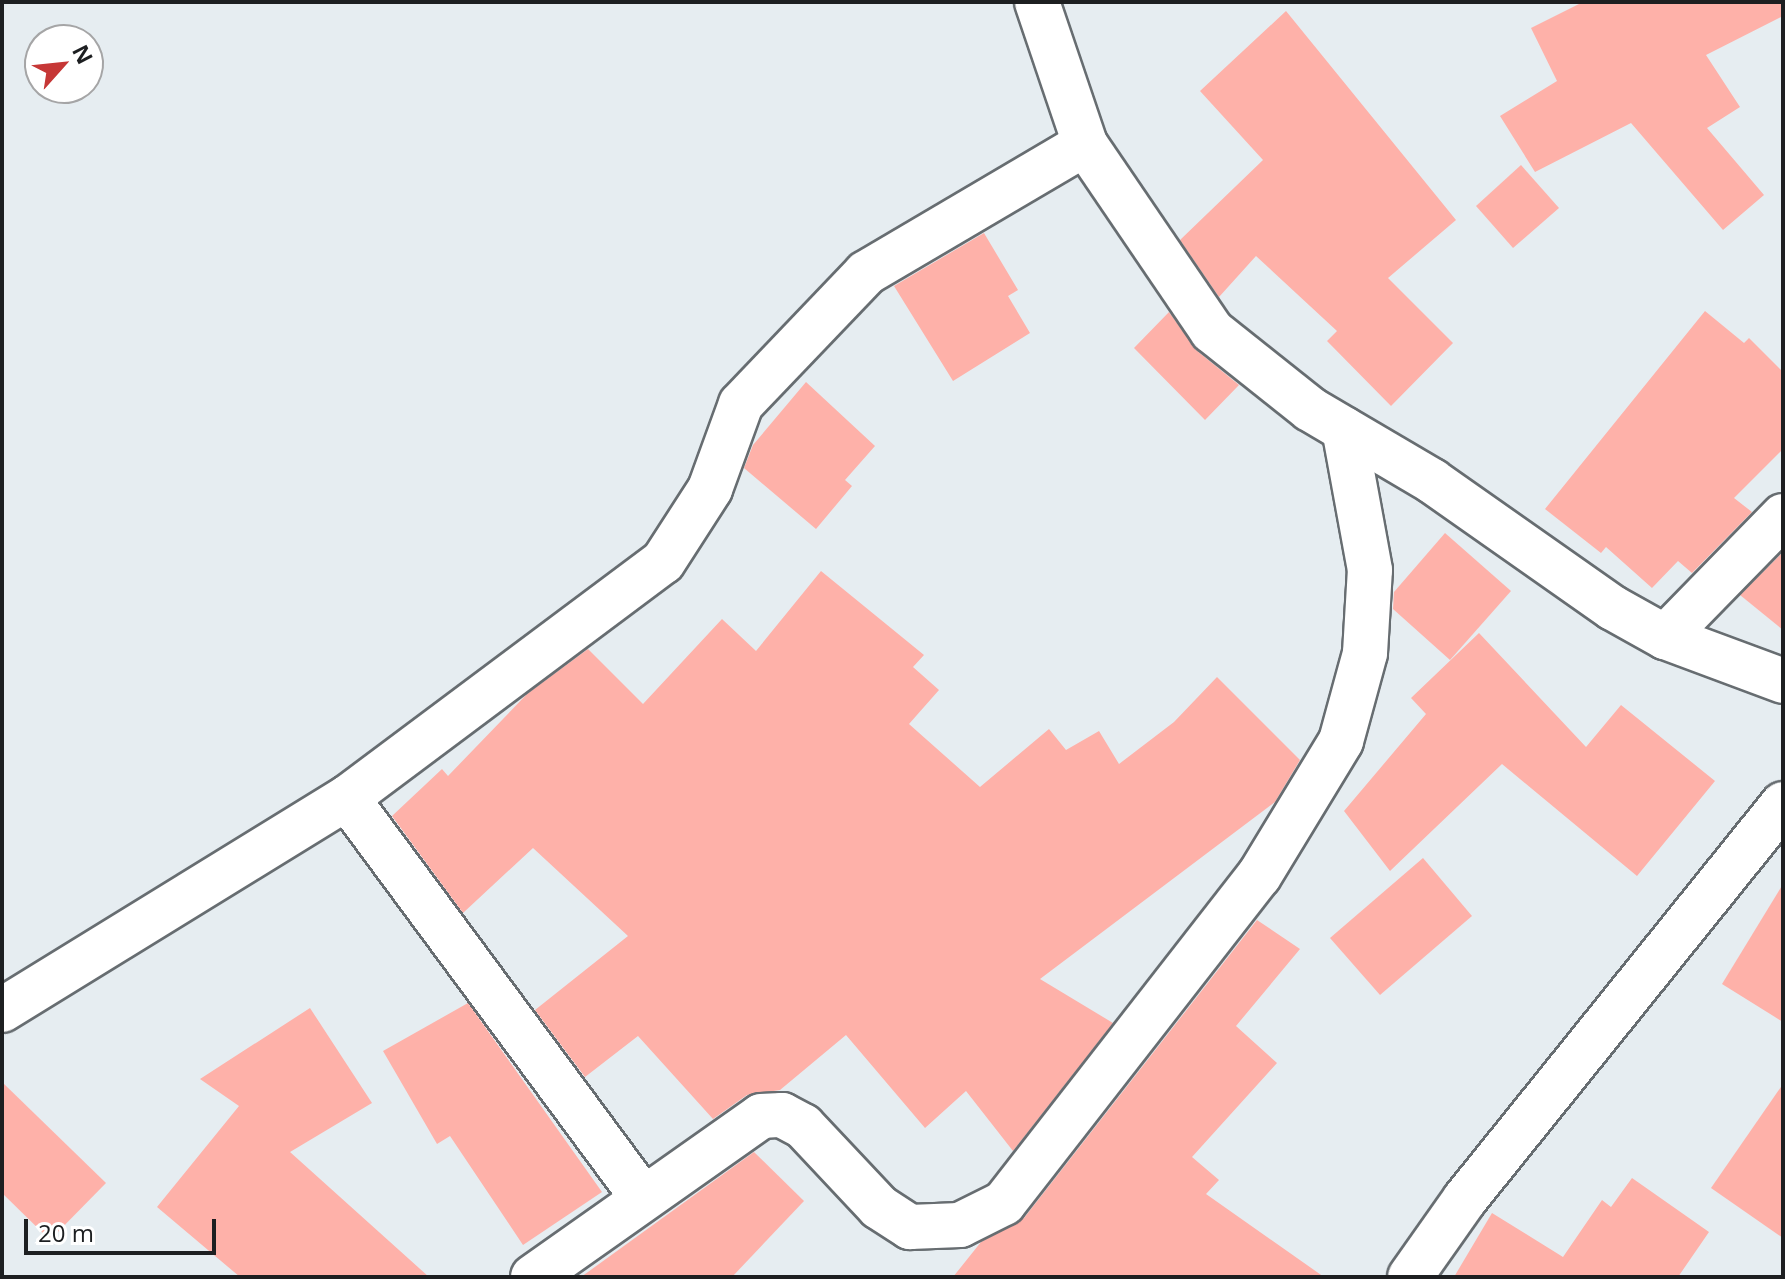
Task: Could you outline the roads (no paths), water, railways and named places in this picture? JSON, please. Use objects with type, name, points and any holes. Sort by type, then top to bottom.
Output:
[{"type":"street","points":[[1037,2],[1085,144],[1212,331],[1310,409],[1432,481],[1613,608],[1665,637],[1783,681]]},
{"type":"street","points":[[2,1010],[347,798],[663,562],[710,489],[741,404],[866,273],[1085,144]]},
{"type":"street","points":[[533,1277],[642,1196],[761,1116],[782,1115],[803,1126],[879,1207],[910,1227],[960,1225],[1004,1203],[1259,876],[1341,741],[1365,653],[1370,570],[1344,429]]},
{"type":"street","points":[[1665,637],[1783,516]]},
{"type":"street","points":[[347,798],[642,1196]]},
{"type":"street","points":[[1410,1277],[1465,1199],[1783,804]]}]
